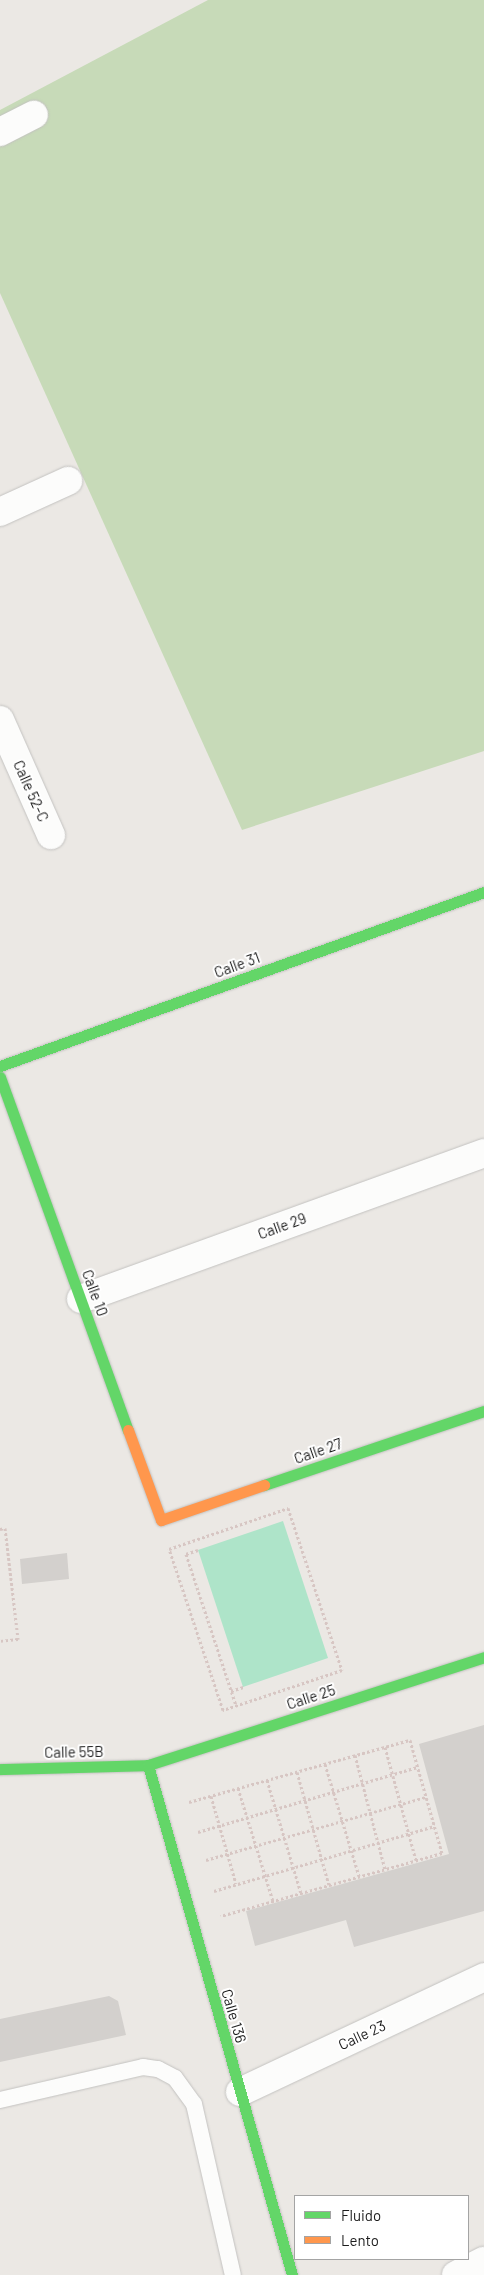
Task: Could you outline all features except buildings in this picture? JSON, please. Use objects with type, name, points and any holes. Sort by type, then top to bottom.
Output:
[{"type":"street","points":[[0,132],[34,115]]},
{"type":"street","points":[[0,512],[68,482]]},
{"type":"street","name":"Calle 52-C","points":[[0,720],[50,834]]},
{"type":"street","name":"Calle 31","points":[[0,1066],[484,892]]},
{"type":"street","name":"Calle 10","points":[[0,1077],[161,1520]]},
{"type":"street","name":"Calle 29","points":[[81,1299],[484,1153]]},
{"type":"street","name":"Calle 27","points":[[161,1520],[484,1410]]},
{"type":"street","name":"Calle 25","points":[[148,1765],[484,1657]]},
{"type":"street","name":"Calle 55B","points":[[0,1769],[148,1765]]},
{"type":"street","name":"Calle 136","points":[[148,1765],[292,2275]]},
{"type":"street","name":"Calle 23","points":[[240,2092],[484,1977]]},
{"type":"street","points":[[456,2275],[484,2261]]},
{"type":"lane","points":[[0,2100],[144,2067],[158,2069],[175,2078],[194,2104],[234,2275]]},
{"type":"path","points":[[288,1508],[342,1670],[236,1705],[223,1710],[169,1549],[288,1508]]},
{"type":"path","points":[[0,1529],[5,1528],[18,1639],[0,1641]]},
{"type":"path","points":[[198,1550],[186,1554],[236,1705]]},
{"type":"path","points":[[231,1691],[243,1687]]},
{"type":"path","points":[[186,1804],[410,1740],[442,1852],[211,1919]]},
{"type":"path","points":[[385,1747],[416,1860]]},
{"type":"path","points":[[355,1755],[385,1869]]},
{"type":"path","points":[[325,1764],[358,1876]]},
{"type":"path","points":[[194,1833],[418,1767]]},
{"type":"path","points":[[297,1772],[329,1885]]},
{"type":"path","points":[[267,1780],[301,1893]]},
{"type":"path","points":[[238,1788],[273,1901]]},
{"type":"path","points":[[211,1796],[236,1884]]},
{"type":"path","points":[[203,1861],[426,1797]]},
{"type":"path","points":[[211,1892],[434,1826]]},
{"type":"green space","points":[[208,0],[484,0],[484,751],[242,830],[0,293],[0,110]]},
{"type":"green space","points":[[283,1521],[328,1658],[243,1687],[198,1550]]},
{"type":"traffic: fast","points":[[0,1066],[484,892]]},
{"type":"traffic: fast","points":[[0,1077],[128,1430]]},
{"type":"traffic: fast","points":[[264,1485],[484,1411]]},
{"type":"traffic: fast","points":[[0,1769],[148,1765],[484,1657]]},
{"type":"traffic: fast","points":[[148,1765],[292,2275]]},
{"type":"traffic: slow","points":[[128,1430],[161,1520],[264,1485]]}]
